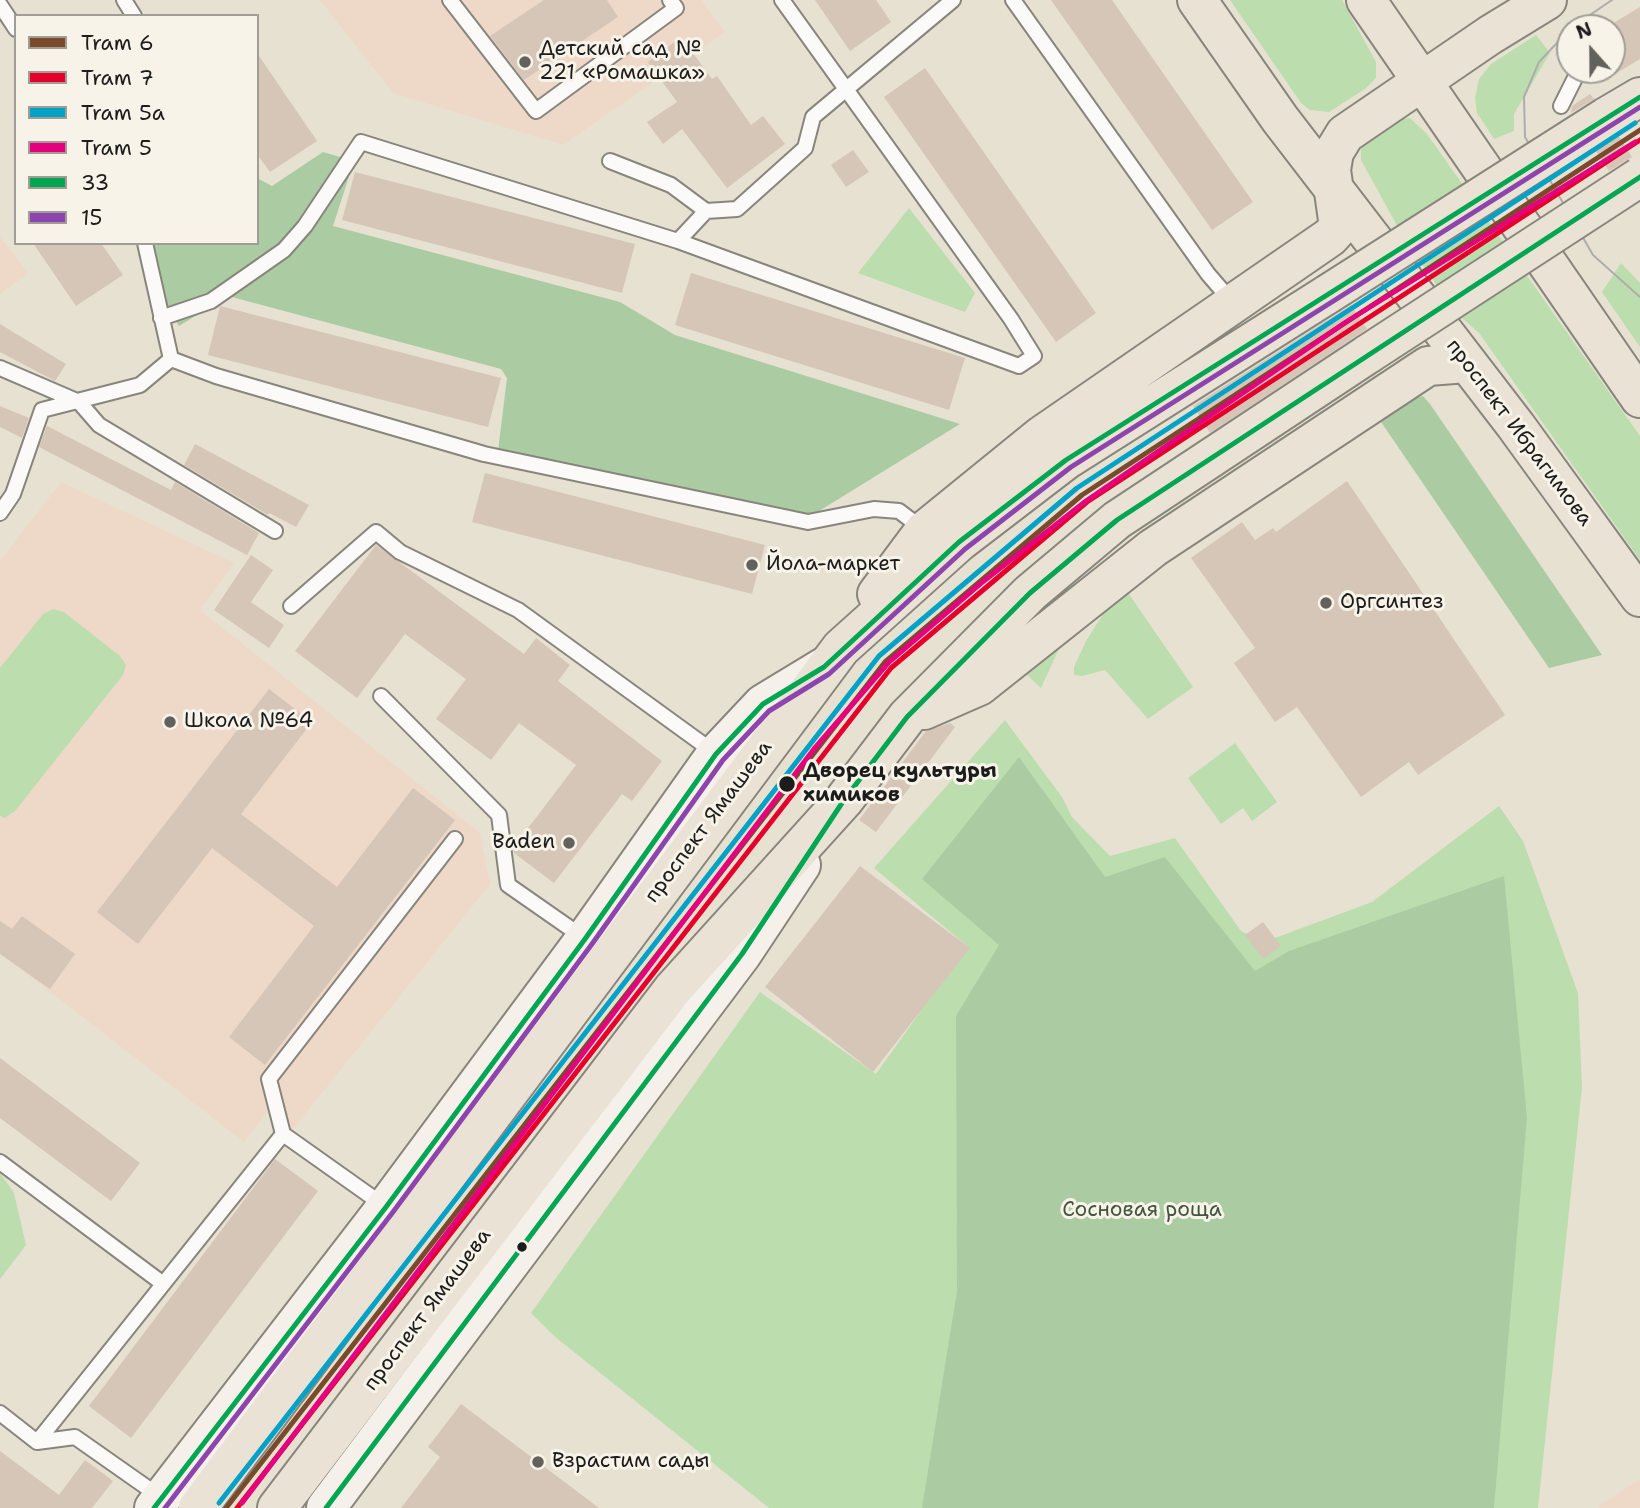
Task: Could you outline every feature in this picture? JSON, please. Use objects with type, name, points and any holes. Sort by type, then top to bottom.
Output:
[{"type":"main road","name":"проспект Ибрагимова","points":[[1197,0],[1280,119],[1467,363],[1640,597]]},
{"type":"main road","points":[[1366,0],[1424,80],[1640,398]]},
{"type":"main road","points":[[158,1503],[386,1206],[585,939],[716,754],[764,704],[833,658],[891,573],[924,531],[1041,436],[1330,237],[1339,228],[1331,170],[1334,152],[1345,134],[1547,0]]},
{"type":"main road","name":"проспект Ямашева","points":[[198,1508],[833,658],[959,542],[1066,460],[1640,97]]},
{"type":"main road","name":"проспект Ямашева","points":[[277,1508],[673,989],[844,800],[907,717],[1030,593],[1117,520],[1640,177]]},
{"type":"main road","points":[[907,717],[979,687],[1153,548],[1428,366],[1467,363]]},
{"type":"main road","points":[[326,1508],[734,965],[844,800]]},
{"type":"lane","points":[[450,0],[536,111],[676,8],[670,0]]},
{"type":"lane","points":[[161,318],[211,301],[284,250],[305,226],[361,142],[678,241],[1019,366],[1034,356],[848,89],[782,0]]},
{"type":"lane","points":[[610,161],[671,185],[706,211],[737,209],[805,148],[813,117],[953,0]]},
{"type":"lane","points":[[1013,0],[1208,274],[1234,304]]},
{"type":"lane","points":[[0,5],[14,26]]},
{"type":"lane","points":[[1561,106],[1572,84]]},
{"type":"lane","points":[[678,241],[706,211]]},
{"type":"lane","points":[[145,245],[171,359]]},
{"type":"lane","points":[[171,359],[216,376],[484,454],[808,522],[874,509],[899,511],[924,531]]},
{"type":"lane","points":[[0,513],[13,494],[42,410],[140,385],[171,359]]},
{"type":"lane","points":[[0,368],[79,402],[99,425],[275,531]]},
{"type":"lane","points":[[291,606],[376,532],[400,552],[518,610],[716,754]]},
{"type":"lane","points":[[381,696],[499,816],[509,885],[585,939]]},
{"type":"lane","points":[[386,1206],[283,1134],[269,1079],[455,839]]},
{"type":"lane","points":[[37,1442],[283,1134]]},
{"type":"lane","points":[[0,1162],[162,1283]]},
{"type":"lane","points":[[0,1413],[37,1442],[75,1437],[158,1503]]},
{"type":"shaded area","name":"Детский сад № 221 «Ромашка»","points":[[320,0],[701,0],[725,32],[563,145],[393,93]]},
{"type":"shaded area","points":[[0,237],[28,273],[0,294]]},
{"type":"shaded area","name":"Школа №64","points":[[61,482],[234,563],[200,610],[480,833],[490,884],[293,1129],[269,1110],[244,1142],[0,953],[0,561]]},
{"type":"shaded area","points":[[1640,1479],[1640,1508],[1599,1508],[1600,1505]]},
{"type":"green space","points":[[1230,0],[1342,0],[1376,62],[1376,78],[1365,89],[1329,112],[1310,110],[1301,103]]},
{"type":"green space","points":[[1536,35],[1550,53],[1514,114],[1514,131],[1494,139],[1477,113],[1475,98],[1479,79],[1491,64]]},
{"type":"green space","points":[[1410,118],[1427,134],[1640,436],[1640,560],[1479,333],[1454,311],[1400,231],[1361,160],[1361,148],[1367,138],[1393,119]]},
{"type":"green space","points":[[323,152],[354,161],[333,226],[620,302],[675,335],[960,424],[811,516],[498,451],[507,378],[501,369],[228,296],[179,326],[138,255],[152,245],[259,245],[259,179],[272,186]]},
{"type":"green space","points":[[909,208],[975,293],[965,312],[858,273]]},
{"type":"green space","points":[[1621,263],[1640,283],[1640,347],[1602,292]]},
{"type":"green space","points":[[1423,396],[1602,655],[1549,668],[1379,419],[1408,400]]},
{"type":"green space","points":[[1122,584],[1193,687],[1148,719],[1105,670],[1082,676],[1074,675],[1074,667],[1086,641]]},
{"type":"green space","points":[[53,609],[64,612],[120,656],[126,665],[123,675],[15,811],[5,818],[0,816],[0,668],[43,614]]},
{"type":"green space","points":[[1068,629],[1041,688],[1021,669]]},
{"type":"green space","name":"Сосновая роща","points":[[1005,720],[1062,797],[1072,817],[1110,856],[1175,838],[1241,931],[1264,942],[1372,902],[1499,806],[1523,841],[1578,993],[1582,1087],[1538,1508],[769,1508],[554,1336],[531,1313],[760,992],[876,1074],[967,946],[874,868]]},
{"type":"green space","points":[[1235,743],[1277,802],[1252,821],[1243,808],[1221,824],[1188,778]]},
{"type":"green space","name":"Сосновая роща","points":[[1019,757],[1105,877],[1165,857],[1255,971],[1289,951],[1504,876],[1527,1118],[1494,1508],[922,1508],[957,1291],[956,1016],[999,945],[922,879]]},
{"type":"green space","points":[[0,1173],[14,1193],[26,1245],[0,1279]]},
{"type":"building","points":[[544,0],[607,0],[618,17],[524,80],[490,36]]},
{"type":"building","points":[[815,0],[876,0],[891,22],[850,51]]},
{"type":"building","points":[[1051,0],[1112,0],[1253,202],[1212,230]]},
{"type":"building","points":[[1640,7],[1640,59],[1626,68],[1626,16]]},
{"type":"building","points":[[681,37],[712,79],[717,76],[751,125],[763,116],[785,144],[727,188],[682,129],[663,144],[647,122],[677,102],[648,62]]},
{"type":"building","points":[[259,56],[317,141],[270,172],[259,157]]},
{"type":"building","points":[[925,68],[1096,313],[1056,342],[884,97]]},
{"type":"building","points":[[1590,94],[1594,99],[1571,113],[1572,106]]},
{"type":"building","points":[[1618,135],[1632,157],[1609,171],[1595,150]]},
{"type":"building","points":[[853,150],[869,172],[846,187],[831,165]]},
{"type":"building","points":[[355,172],[635,244],[622,293],[342,220]]},
{"type":"building","points":[[34,245],[102,245],[123,275],[76,306]]},
{"type":"building","points":[[691,273],[965,358],[949,410],[675,325]]},
{"type":"building","points":[[1351,305],[1367,329],[1210,433],[1193,406]]},
{"type":"building","points":[[220,306],[501,378],[488,427],[208,355]]},
{"type":"building","points":[[0,324],[66,364],[55,381],[0,352]]},
{"type":"building","points":[[0,406],[29,418],[22,438],[0,427]]},
{"type":"building","points":[[47,426],[171,490],[175,482],[259,533],[247,555],[39,447]]},
{"type":"building","points":[[195,444],[309,505],[296,527],[269,513],[268,515],[184,465]]},
{"type":"building","points":[[485,473],[765,545],[752,594],[472,522]]},
{"type":"building","name":"Оргсинтез","points":[[1347,481],[1505,715],[1418,775],[1409,762],[1361,797],[1297,707],[1275,722],[1234,663],[1255,648],[1191,558],[1242,522],[1255,540],[1273,528],[1276,532]]},
{"type":"building","points":[[376,545],[524,654],[536,638],[570,665],[558,681],[662,761],[632,801],[622,794],[554,883],[514,853],[513,848],[576,765],[519,723],[491,760],[436,719],[466,679],[405,634],[357,698],[295,651]]},
{"type":"building","points":[[251,555],[273,570],[251,602],[284,625],[269,648],[214,610]]},
{"type":"building","points":[[269,689],[312,722],[241,814],[337,887],[413,788],[455,820],[265,1065],[229,1037],[314,926],[212,848],[138,944],[97,912]]},
{"type":"building","points":[[950,723],[955,727],[876,832],[859,820],[926,731]]},
{"type":"building","points":[[860,866],[970,948],[873,1072],[765,987]]},
{"type":"building","points":[[22,916],[75,954],[50,989],[0,954],[0,921],[12,929]]},
{"type":"building","points":[[1263,922],[1281,946],[1263,959],[1245,935]]},
{"type":"building","points":[[0,1058],[140,1163],[111,1201],[0,1118]]},
{"type":"building","points":[[275,1159],[318,1191],[131,1438],[89,1406]]},
{"type":"building","points":[[461,1404],[599,1508],[401,1508],[440,1457],[428,1447]]},
{"type":"building","points":[[0,1451],[59,1495],[85,1460],[113,1481],[92,1508],[0,1508]]},
{"type":"tram line","points":[[1592,14],[1612,0]]},
{"type":"tram line","points":[[1556,44],[1539,62],[1524,97],[1525,137],[1593,255],[1640,297]]},
{"type":"tram line","name":"5а","points":[[219,1503],[879,656],[1077,488],[1635,123]]},
{"type":"tram line","name":"6","points":[[226,1508],[885,662],[1082,495],[1640,130]]},
{"type":"tram line","name":"7","points":[[237,1508],[891,668],[1087,502],[1640,140]]},
{"type":"tram line","name":"5","points":[[242,1503],[814,749],[889,662],[980,584],[1086,501],[1346,322],[1635,142]]},
{"type":"transit line","name":"33","points":[[154,1508],[386,1207],[585,939],[716,754],[763,704],[824,667],[959,542],[1066,460],[1640,97]]},
{"type":"transit line","name":"15","points":[[165,1508],[393,1212],[592,944],[723,760],[769,711],[829,674],[965,549],[1071,467],[1640,107]]},
{"type":"transit line","name":"33","points":[[326,1508],[742,954],[844,800],[907,717],[1030,593],[1117,520],[1640,177]]},
{"type":"place","name":"Детский сад № 221 «Ромашка»","points":[[525,62]]},
{"type":"place","name":"Йола-маркет","points":[[752,565]]},
{"type":"place","name":"Оргсинтез","points":[[1326,603]]},
{"type":"place","name":"Школа №64","points":[[170,722]]},
{"type":"place","name":"Дворец культуры химиков","points":[[787,784]]},
{"type":"place","name":"Baden","points":[[569,843]]},
{"type":"place","name":"Взрастим сады","points":[[538,1462]]}]
